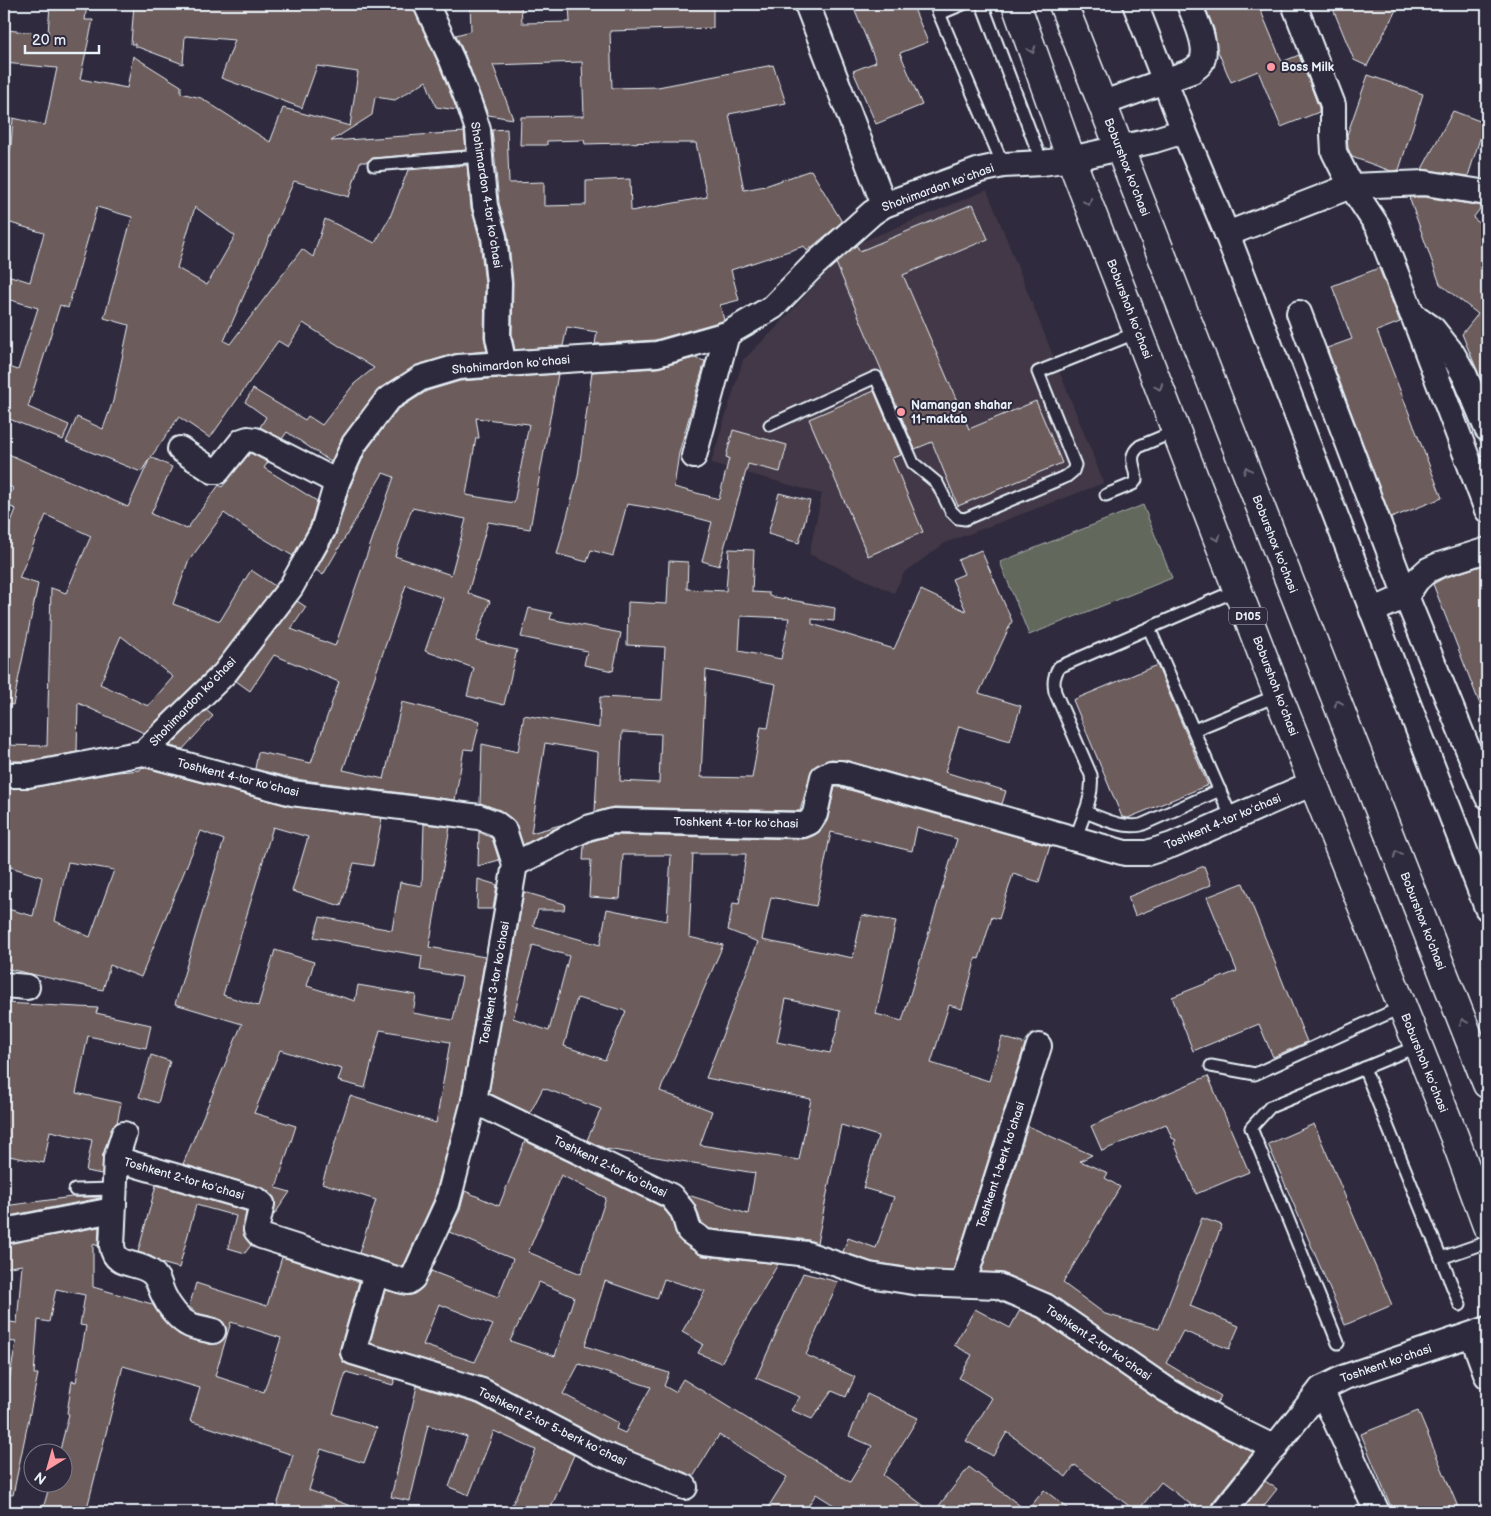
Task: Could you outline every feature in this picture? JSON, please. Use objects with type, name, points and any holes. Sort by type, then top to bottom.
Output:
[{"type":"main road","name":"Boburshoh koʻchasi","points":[[1016,4],[1071,159],[1278,695],[1454,1136],[1487,1226]]},
{"type":"main road","name":"Boburshox ko'chasi","points":[[1062,4],[1118,148],[1142,203],[1487,1084]]},
{"type":"street","name":"Shohimardon 4-tor koʻchasi","points":[[426,4],[452,60],[478,130],[485,206],[494,237],[499,283],[498,337],[504,365]]},
{"type":"street","points":[[807,4],[884,205]]},
{"type":"street","points":[[1135,4],[1184,131],[1227,234],[1372,611],[1485,893]]},
{"type":"street","points":[[1101,104],[1192,71],[1200,63],[1204,53],[1202,39],[1189,4]]},
{"type":"street","points":[[1294,4],[1333,106],[1334,152],[1351,186],[1378,227],[1487,510]]},
{"type":"street","points":[[1118,148],[1184,131]]},
{"type":"street","name":"Shohimardon koʻchasi","points":[[4,775],[28,775],[142,753],[225,673],[291,587],[323,530],[337,482],[354,444],[388,400],[421,378],[458,368],[657,354],[727,334],[773,307],[814,264],[872,213],[884,205],[980,170],[1003,165],[1071,159],[1118,148]]},
{"type":"street","points":[[1227,234],[1351,186],[1425,183],[1487,193]]},
{"type":"street","points":[[1300,313],[1406,596],[1487,796]]},
{"type":"street","points":[[1412,314],[1433,329],[1452,353],[1465,376],[1487,429]]},
{"type":"street","points":[[694,456],[727,334]]},
{"type":"street","points":[[180,449],[213,471],[218,471],[242,441],[248,439],[255,440],[337,482]]},
{"type":"street","points":[[1372,611],[1406,596],[1417,580],[1428,570],[1487,550]]},
{"type":"street","name":"Toshkent 4-tor koʻchasi","points":[[142,753],[292,793],[479,818],[495,823],[504,830],[516,864],[587,828],[613,821],[803,825],[810,822],[815,814],[823,777],[832,773],[841,773],[1125,853],[1147,853],[1172,845],[1313,783]]},
{"type":"street","name":"Toshkent 3-tor koʻchasi","points":[[474,1101],[516,864]]},
{"type":"street","points":[[4,985],[27,987]]},
{"type":"street","name":"Toshkent 1-berk koʻchasi","points":[[962,1284],[1039,1046]]},
{"type":"street","name":"Toshkent 2-tor koʻchasi","points":[[116,1159],[257,1200],[262,1204],[256,1230],[261,1236],[408,1282],[413,1278],[447,1204],[474,1101],[671,1196],[683,1211],[689,1231],[705,1242],[807,1254],[869,1275],[919,1283],[998,1286],[1045,1306],[1167,1390],[1222,1422],[1275,1448]]},
{"type":"street","name":"Toshkent 2-tor koʻchasi","points":[[124,1134],[116,1159],[113,1252],[122,1261],[146,1269],[153,1274],[159,1280],[164,1296],[175,1313],[189,1324],[213,1331]]},
{"type":"street","points":[[4,1231],[114,1199]]},
{"type":"street","name":"Toshkent 2-tor 5-berk koʻchasi","points":[[376,1273],[353,1352],[482,1391],[598,1452],[685,1487]]},
{"type":"street","points":[[1479,1332],[1487,1376]]},
{"type":"street","name":"Toshkent koʻchasi","points":[[1223,1512],[1321,1389],[1345,1377],[1479,1332]]},
{"type":"street","points":[[1321,1389],[1378,1512]]},
{"type":"lane","points":[[963,4],[937,9],[1003,165]]},
{"type":"lane","points":[[982,4],[1042,163]]},
{"type":"lane","points":[[374,165],[480,156]]},
{"type":"lane","points":[[770,425],[876,377],[913,463],[937,483],[951,511],[958,518],[966,519],[1067,476],[1073,471],[1075,465],[1038,372],[1138,332]]},
{"type":"lane","points":[[1106,495],[1133,484],[1136,480],[1132,460],[1135,449],[1176,431]]},
{"type":"lane","points":[[1075,840],[1092,786],[1091,775],[1055,692],[1053,683],[1055,674],[1060,667],[1238,590]]},
{"type":"lane","points":[[1149,628],[1232,819]]},
{"type":"lane","points":[[1194,730],[1278,695]]},
{"type":"lane","points":[[1085,812],[1124,826],[1133,827],[1220,790]]},
{"type":"lane","points":[[1211,1066],[1255,1074],[1402,1007]]},
{"type":"lane","points":[[1338,1343],[1251,1128],[1270,1108],[1418,1046]]},
{"type":"lane","points":[[1364,1068],[1460,1305]]},
{"type":"lane","points":[[75,1190],[114,1199]]},
{"type":"lane","points":[[1441,1258],[1487,1242]]},
{"type":"shaded area","name":"Namangan shahar 11-maktab","points":[[987,190],[1104,483],[945,543],[904,573],[894,593],[809,554],[822,494],[711,463],[743,360],[778,326],[849,247]]},
{"type":"green space","points":[[1143,505],[1172,578],[1029,635],[1000,562]]},
{"type":"building","points":[[50,4],[87,4],[85,20],[93,20],[80,79],[127,88],[133,56],[181,86],[181,93],[201,98],[270,142],[283,108],[350,126],[358,72],[317,66],[302,108],[221,78],[235,40],[185,36],[183,64],[131,44],[134,4],[412,4],[457,110],[436,107],[426,81],[395,100],[375,97],[372,115],[331,141],[464,132],[466,150],[373,158],[367,162],[360,162],[349,197],[294,181],[224,341],[230,344],[302,249],[313,257],[325,219],[375,243],[390,217],[408,170],[467,165],[471,208],[480,240],[485,284],[484,337],[487,351],[454,354],[417,365],[380,388],[343,436],[331,462],[287,432],[282,439],[260,427],[266,417],[245,402],[253,389],[305,420],[308,416],[322,425],[354,384],[374,368],[303,323],[288,347],[278,341],[210,438],[179,417],[151,457],[172,467],[151,514],[187,529],[219,485],[222,487],[250,453],[268,462],[264,468],[317,501],[310,525],[293,556],[224,513],[188,562],[173,604],[220,621],[251,570],[275,586],[215,664],[144,733],[78,703],[77,752],[27,761],[4,761],[4,745],[47,746],[51,588],[66,593],[91,536],[46,515],[19,578],[38,584],[13,705],[4,704],[4,541],[16,509],[6,505],[13,488],[4,484],[4,452],[128,507],[150,458],[141,472],[66,442],[77,417],[103,429],[113,401],[129,325],[104,318],[132,217],[97,207],[68,308],[60,305],[28,407],[69,425],[63,440],[4,417],[4,365],[18,370],[38,308],[4,298],[4,274],[30,282],[44,233],[4,221],[4,169],[6,169],[11,145],[13,118],[45,125],[57,68],[4,63],[4,46],[6,30],[48,34]],"holes":[[[195,207],[235,236],[207,285],[177,268]],[[121,636],[173,677],[148,706],[100,684]]]},
{"type":"building","points":[[470,4],[521,4],[522,23],[570,22],[569,4],[713,5],[713,28],[610,31],[612,88],[658,87],[773,65],[786,103],[729,114],[744,190],[765,186],[811,170],[842,222],[807,251],[804,246],[731,270],[739,300],[720,305],[724,320],[722,321],[655,340],[595,344],[597,332],[567,327],[563,346],[515,350],[512,336],[513,282],[508,235],[499,203],[492,130],[507,129],[509,183],[544,182],[544,206],[586,205],[586,181],[630,179],[631,211],[707,197],[696,143],[585,144],[584,140],[547,141],[547,145],[520,145],[521,117],[584,116],[582,62],[493,65],[513,119],[488,115],[456,35],[471,31]]},
{"type":"building","points":[[852,4],[912,4],[928,42],[900,53],[922,105],[876,124],[853,71],[876,62]]},
{"type":"building","points":[[1204,4],[1258,4],[1282,62],[1299,55],[1319,112],[1281,127],[1258,71],[1231,82],[1217,49],[1214,29]]},
{"type":"building","points":[[1331,4],[1399,4],[1367,66],[1354,60]]},
{"type":"building","points":[[1368,75],[1423,94],[1399,170],[1391,171],[1352,157],[1348,148],[1347,135]]},
{"type":"building","points":[[1453,111],[1485,123],[1468,176],[1422,169]]},
{"type":"building","points":[[1409,197],[1424,197],[1482,206],[1473,218],[1487,229],[1487,394],[1462,334],[1478,314],[1440,284]]},
{"type":"building","points":[[973,204],[988,239],[903,275],[969,429],[1036,401],[1062,463],[958,506],[932,442],[915,449],[836,263],[856,245],[860,251]]},
{"type":"building","points":[[1379,268],[1400,322],[1377,331],[1442,498],[1391,518],[1327,348],[1352,339],[1332,286]]},
{"type":"building","points":[[694,358],[705,361],[679,453],[674,487],[719,499],[729,458],[726,457],[733,430],[787,445],[780,472],[748,464],[719,566],[702,561],[712,522],[670,511],[627,504],[613,556],[591,550],[587,562],[557,554],[578,476],[592,372],[658,368]]},
{"type":"building","points":[[558,374],[530,529],[488,522],[468,593],[490,601],[476,641],[517,650],[504,705],[467,696],[474,668],[425,651],[443,598],[406,585],[343,770],[384,779],[402,702],[480,721],[473,750],[464,749],[455,800],[295,779],[255,769],[258,752],[311,763],[339,682],[274,655],[250,691],[236,681],[297,601],[306,607],[291,629],[335,646],[394,477],[383,473],[323,575],[316,570],[335,537],[350,487],[366,451],[397,410],[427,391],[460,381]],"holes":[[[476,418],[529,424],[514,503],[466,495],[476,438],[479,438]],[[412,508],[466,519],[451,575],[395,556]]]},
{"type":"building","points":[[874,391],[901,455],[892,458],[923,532],[868,556],[809,419]]},
{"type":"building","points":[[779,493],[810,501],[799,543],[768,534]]},
{"type":"building","points":[[729,549],[754,550],[752,592],[769,593],[769,596],[835,608],[834,621],[812,619],[812,624],[894,649],[921,590],[966,611],[952,579],[964,574],[958,560],[981,550],[1012,621],[979,693],[1021,706],[1010,741],[959,726],[945,772],[1006,791],[1002,804],[845,760],[831,759],[812,769],[800,811],[613,807],[595,812],[598,752],[545,743],[531,833],[564,824],[523,845],[517,826],[512,819],[500,810],[480,803],[482,744],[518,752],[524,715],[599,728],[600,697],[662,700],[665,647],[627,645],[628,602],[667,604],[669,561],[688,562],[687,589],[726,591]],"holes":[[[741,616],[789,618],[781,659],[739,651]],[[706,670],[776,684],[768,728],[761,727],[752,778],[701,777]],[[622,732],[661,734],[659,783],[620,781]]]},
{"type":"building","points":[[1484,565],[1487,575],[1487,720],[1433,584],[1444,578]]},
{"type":"building","points":[[529,608],[552,613],[550,619],[621,633],[613,671],[584,665],[587,651],[521,637]]},
{"type":"building","points":[[1157,665],[1208,785],[1128,818],[1122,817],[1073,700]]},
{"type":"building","points":[[206,710],[213,716],[183,749],[170,746]]},
{"type":"building","points":[[142,767],[289,806],[382,818],[373,866],[354,863],[341,906],[292,891],[308,837],[273,827],[223,995],[258,1006],[275,950],[314,962],[307,986],[355,1001],[358,985],[416,995],[413,1013],[453,1020],[462,977],[420,970],[422,956],[314,937],[320,917],[392,930],[400,882],[422,886],[424,824],[450,827],[429,947],[485,957],[461,1098],[434,1199],[403,1267],[359,1253],[376,1200],[322,1183],[350,1096],[436,1123],[450,1042],[380,1030],[365,1088],[338,1081],[342,1069],[280,1050],[254,1113],[296,1126],[276,1188],[290,1192],[274,1215],[275,1200],[265,1189],[183,1164],[242,1024],[175,1004],[224,840],[201,831],[141,977],[110,965],[103,990],[4,968],[4,908],[33,916],[42,877],[4,865],[4,789],[31,788],[118,772],[140,770]],"holes":[[[68,862],[114,870],[90,937],[55,921]]]},
{"type":"building","points":[[835,787],[839,787],[1050,846],[1039,882],[1013,874],[999,919],[992,917],[979,959],[976,958],[962,1009],[949,1005],[931,1063],[989,1081],[1002,1037],[1025,1044],[953,1271],[920,1269],[872,1262],[843,1252],[848,1238],[876,1248],[894,1197],[863,1188],[878,1136],[841,1125],[817,1243],[809,1240],[710,1229],[701,1222],[696,1207],[688,1195],[748,1214],[755,1173],[606,1149],[587,1140],[601,1109],[543,1088],[530,1113],[489,1093],[524,892],[565,904],[564,910],[538,910],[533,926],[600,945],[607,909],[667,921],[671,855],[623,855],[620,899],[589,897],[591,860],[583,860],[584,845],[615,835],[803,839],[815,835],[827,821]],"holes":[[[917,827],[957,839],[902,1021],[876,1014],[896,921],[862,915],[853,958],[762,940],[771,897],[816,906],[831,832],[912,851]],[[693,854],[746,854],[739,904],[733,903],[728,930],[758,942],[706,1078],[811,1099],[799,1160],[700,1145],[712,1111],[660,1091],[723,945],[689,937]],[[533,945],[569,956],[549,1031],[513,1018]],[[577,998],[626,1011],[605,1060],[564,1046]],[[786,999],[840,1011],[830,1053],[777,1042]]]},
{"type":"building","points":[[479,832],[492,838],[499,860],[478,866]]},
{"type":"building","points":[[1204,866],[1211,885],[1135,916],[1128,897]]},
{"type":"building","points":[[478,879],[497,885],[493,909],[477,909]]},
{"type":"building","points":[[1243,883],[1307,1042],[1273,1057],[1259,1024],[1193,1051],[1172,997],[1237,971],[1207,897]]},
{"type":"building","points":[[4,1003],[98,1008],[96,1013],[151,1025],[146,1048],[88,1036],[76,1093],[121,1103],[117,1123],[111,1130],[103,1155],[102,1174],[86,1171],[92,1140],[50,1131],[44,1163],[4,1155]]},
{"type":"building","points":[[151,1055],[170,1061],[158,1103],[139,1097]]},
{"type":"building","points":[[1208,1076],[1249,1172],[1196,1194],[1174,1143],[1176,1140],[1172,1138],[1166,1124],[1102,1151],[1091,1126]]},
{"type":"building","points":[[1314,1124],[1392,1305],[1345,1325],[1268,1144]]},
{"type":"building","points":[[1028,1126],[1092,1155],[1080,1161],[1108,1173],[1105,1178],[1120,1187],[1063,1283],[1105,1314],[1159,1329],[1202,1218],[1222,1225],[1190,1306],[1239,1326],[1229,1349],[1183,1331],[1166,1363],[1221,1396],[1217,1403],[1174,1378],[1053,1295],[1003,1273],[981,1272]]},
{"type":"building","points":[[525,1141],[662,1207],[671,1218],[676,1235],[681,1242],[698,1254],[778,1264],[721,1363],[698,1353],[703,1344],[682,1332],[705,1291],[664,1279],[657,1299],[605,1281],[585,1346],[669,1373],[664,1386],[675,1392],[683,1379],[850,1482],[872,1446],[849,1436],[867,1394],[918,1418],[883,1475],[932,1512],[845,1512],[816,1494],[804,1512],[765,1512],[787,1477],[719,1435],[693,1477],[604,1440],[488,1379],[370,1343],[385,1290],[412,1295],[422,1288],[431,1271],[498,1297],[513,1259],[449,1232],[460,1210],[465,1191],[499,1206]],"holes":[[[561,1175],[606,1198],[581,1274],[528,1252]],[[539,1282],[574,1297],[555,1356],[510,1341]],[[439,1304],[493,1325],[475,1362],[423,1345]],[[579,1364],[651,1387],[625,1433],[616,1429],[618,1423],[563,1394]]]},
{"type":"building","points":[[156,1185],[246,1211],[243,1233],[251,1245],[245,1253],[228,1248],[236,1216],[196,1205],[179,1268],[161,1263],[150,1256],[138,1252]]},
{"type":"building","points":[[72,1197],[100,1198],[4,1217],[4,1206]]},
{"type":"building","points":[[99,1227],[98,1246],[93,1244],[93,1287],[152,1304],[164,1321],[178,1334],[210,1344],[222,1341],[226,1335],[226,1328],[223,1322],[217,1318],[197,1313],[189,1307],[196,1283],[267,1306],[282,1257],[359,1282],[340,1348],[340,1356],[343,1362],[349,1365],[395,1379],[393,1385],[346,1372],[333,1414],[377,1428],[364,1463],[321,1449],[309,1490],[363,1511],[275,1512],[293,1455],[190,1421],[200,1388],[123,1366],[86,1512],[42,1512],[47,1494],[72,1494],[72,1444],[62,1444],[69,1414],[67,1413],[72,1381],[76,1382],[86,1326],[80,1325],[85,1295],[56,1289],[49,1322],[38,1320],[34,1374],[38,1374],[22,1444],[13,1495],[4,1494],[4,1409],[16,1342],[4,1341],[4,1321],[17,1323],[22,1265],[4,1268],[4,1244]],"holes":[[[231,1322],[281,1338],[264,1392],[215,1376]]]},
{"type":"building","points":[[803,1273],[838,1282],[806,1355],[855,1377],[846,1397],[832,1391],[812,1419],[791,1410],[800,1397],[756,1378]]},
{"type":"building","points":[[975,1309],[1010,1328],[1020,1310],[1038,1318],[1160,1402],[1215,1434],[1253,1452],[1212,1503],[1210,1512],[1201,1512],[1161,1482],[1137,1512],[1075,1465],[1066,1477],[1007,1432],[993,1456],[966,1441],[992,1398],[959,1378],[972,1355],[954,1345]]},
{"type":"building","points":[[417,1386],[477,1404],[574,1455],[549,1512],[509,1512],[536,1450],[494,1431],[469,1495],[449,1487],[467,1437],[428,1425],[410,1501],[391,1497]]},
{"type":"building","points":[[1418,1411],[1460,1512],[1393,1512],[1361,1434]]},
{"type":"building","points":[[969,1467],[1027,1511],[1044,1490],[1073,1512],[934,1512]]},
{"type":"building","points":[[1265,1481],[1277,1489],[1259,1512],[1240,1512]]},
{"type":"place","name":"Boss Milk","points":[[1271,67]]},
{"type":"place","name":"Namangan shahar 11-maktab","points":[[901,412]]}]
